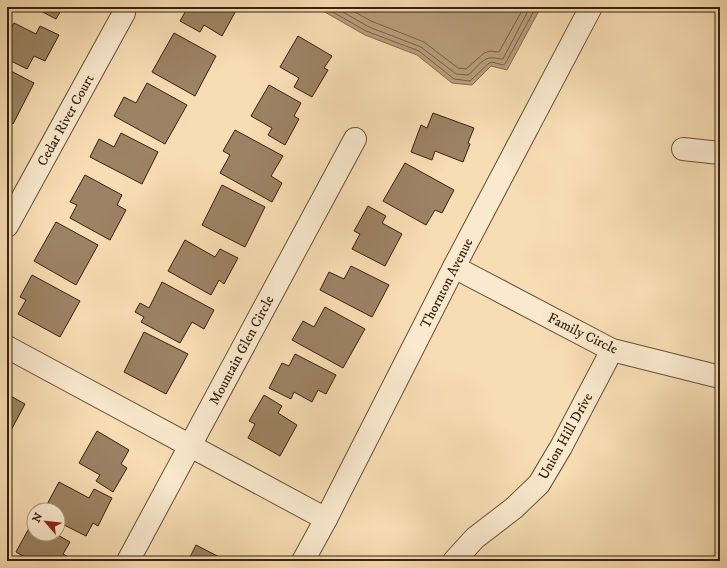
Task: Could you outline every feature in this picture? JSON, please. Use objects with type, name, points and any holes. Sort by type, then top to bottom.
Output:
[{"type":"street","name":"Thornton Avenue","points":[[303,561],[326,519],[454,267],[591,7]]},
{"type":"street","name":"Cedar River Court","points":[[7,226],[124,13]]},
{"type":"street","name":"Mountain Glen Circle","points":[[128,561],[355,139]]},
{"type":"street","points":[[683,148],[720,153]]},
{"type":"street","name":"Family Circle","points":[[454,267],[612,350],[720,377]]},
{"type":"street","points":[[7,347],[326,519]]},
{"type":"street","name":"Union Hill Drive","points":[[454,561],[475,538],[514,508],[538,484],[561,447],[612,350]]},
{"type":"water","points":[[316,7],[541,7],[507,70],[491,66],[472,85],[452,83],[417,55],[365,35]]},
{"type":"building","points":[[38,7],[63,7],[56,19],[37,9]]},
{"type":"building","points":[[188,7],[238,7],[222,36],[204,25],[200,32],[180,21]]},
{"type":"building","points":[[14,23],[36,34],[40,26],[59,35],[45,61],[34,56],[27,69],[7,59],[7,35]]},
{"type":"building","points":[[174,33],[216,56],[195,96],[152,72]]},
{"type":"building","points":[[298,36],[332,56],[324,68],[328,70],[312,97],[294,87],[299,78],[280,67]]},
{"type":"building","points":[[7,69],[34,83],[13,124],[7,120]]},
{"type":"building","points":[[147,83],[187,105],[165,144],[114,116],[124,97],[136,103]]},
{"type":"building","points":[[269,85],[301,103],[294,116],[299,119],[285,145],[268,135],[272,128],[251,116]]},
{"type":"building","points":[[433,113],[474,128],[463,162],[435,151],[432,160],[411,152],[421,125],[427,128]]},
{"type":"building","points":[[235,130],[283,156],[271,176],[282,183],[272,202],[220,173],[230,155],[223,151]]},
{"type":"building","points":[[121,133],[158,152],[142,184],[90,157],[99,139],[114,147]]},
{"type":"building","points":[[405,163],[454,190],[442,213],[435,210],[426,225],[383,201]]},
{"type":"building","points":[[85,175],[122,195],[117,205],[126,210],[110,240],[70,218],[77,205],[70,202]]},
{"type":"building","points":[[222,185],[265,207],[245,247],[202,225]]},
{"type":"building","points":[[368,206],[386,216],[382,223],[402,234],[385,266],[352,249],[360,234],[354,231]]},
{"type":"building","points":[[56,222],[98,245],[76,285],[34,261]]},
{"type":"building","points":[[185,240],[215,257],[220,249],[238,258],[224,284],[219,280],[211,295],[168,271]]},
{"type":"building","points":[[351,266],[389,285],[372,317],[320,290],[329,272],[344,279]]},
{"type":"building","points":[[32,275],[80,301],[60,337],[18,314],[26,300],[20,297]]},
{"type":"building","points":[[162,282],[214,310],[204,329],[192,322],[180,343],[141,322],[144,317],[135,312],[140,303],[149,308]]},
{"type":"building","points":[[325,307],[365,329],[343,368],[292,340],[303,321],[314,327]]},
{"type":"building","points":[[144,332],[188,354],[166,394],[124,372]]},
{"type":"building","points":[[295,354],[336,375],[326,394],[318,390],[312,402],[294,392],[291,399],[269,388],[282,363],[289,366]]},
{"type":"building","points":[[7,394],[25,404],[8,436],[7,435]]},
{"type":"building","points":[[264,395],[282,406],[278,413],[297,425],[280,456],[248,438],[255,424],[249,421]]},
{"type":"building","points":[[97,431],[129,450],[121,464],[127,468],[113,492],[96,481],[100,475],[79,463]]},
{"type":"building","points":[[59,482],[89,498],[94,489],[112,498],[98,526],[93,523],[86,536],[66,526],[66,502],[48,502]]},
{"type":"building","points":[[26,534],[26,542],[66,542],[66,540],[70,542],[63,554],[75,561],[32,561],[16,552]]},
{"type":"building","points":[[196,545],[227,561],[188,561]]}]
